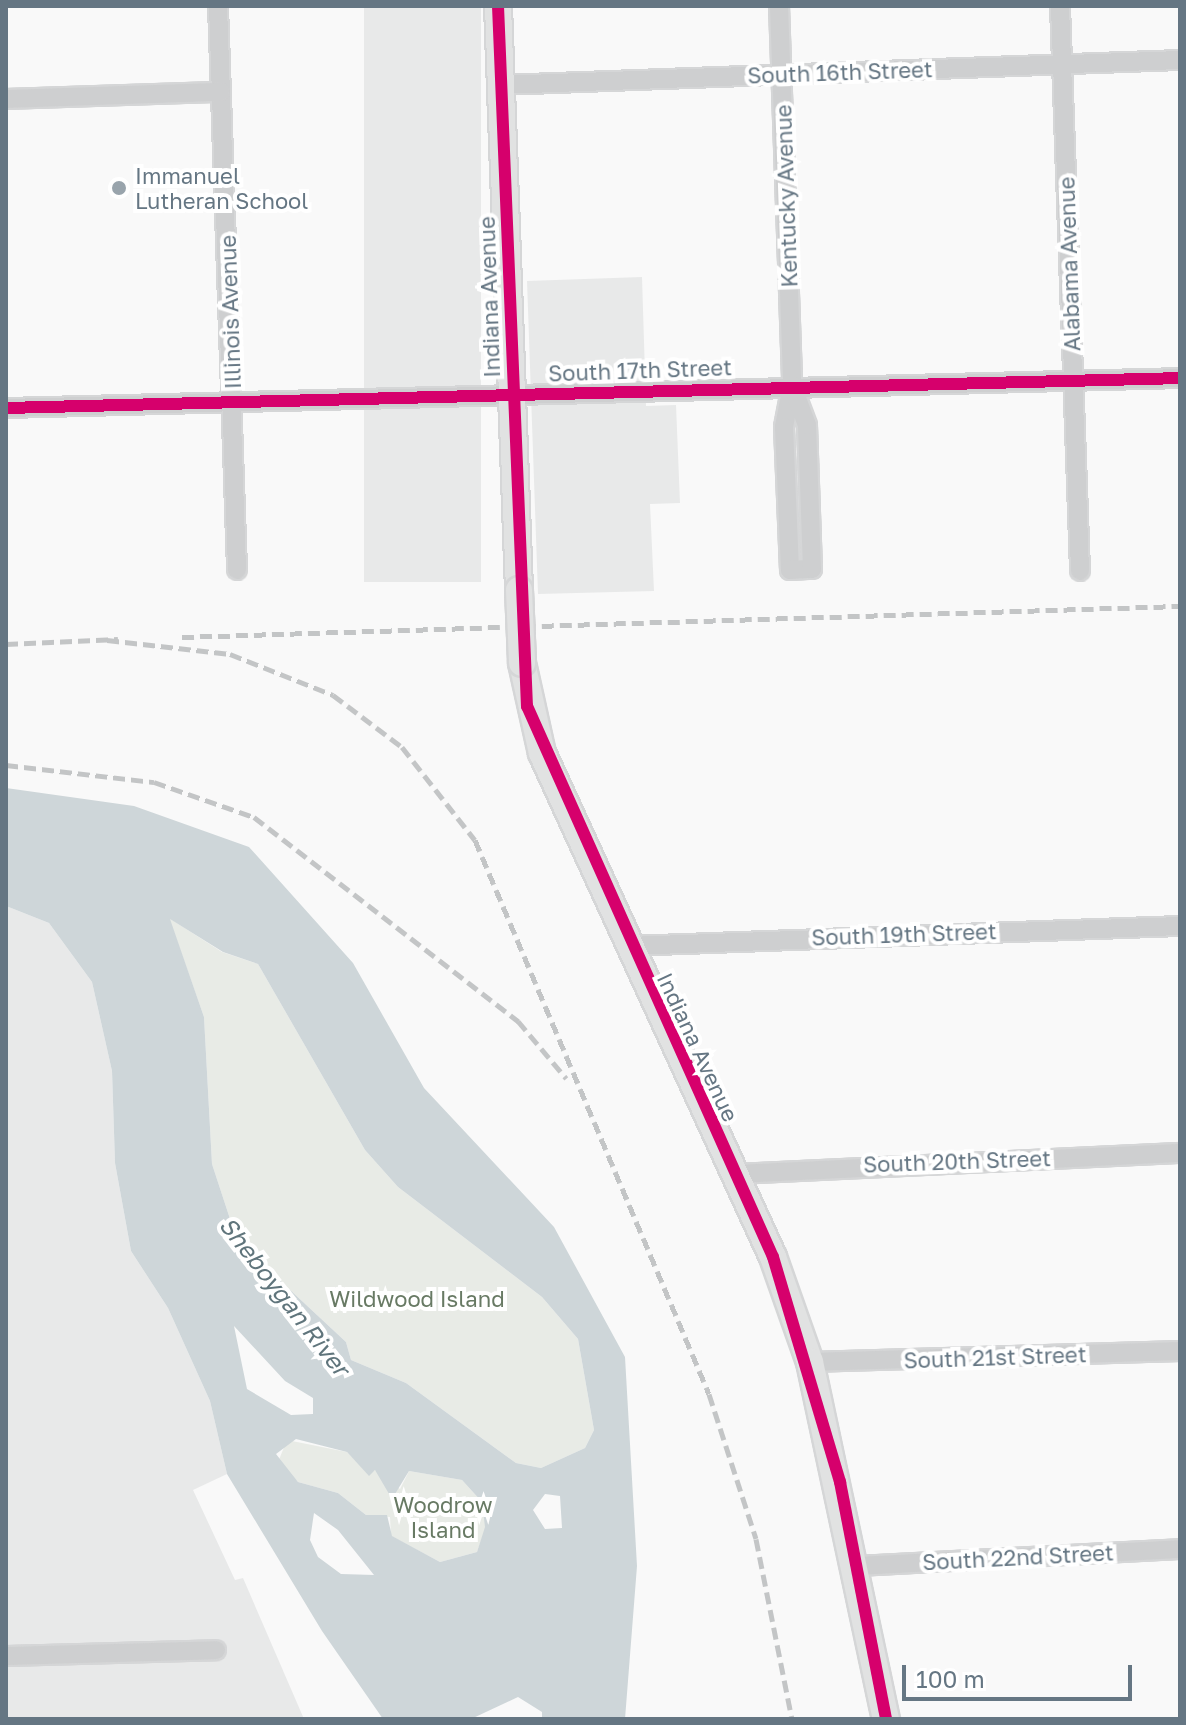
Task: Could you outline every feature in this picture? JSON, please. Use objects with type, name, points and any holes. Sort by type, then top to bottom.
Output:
[{"type":"main road","name":"Indiana Avenue","points":[[498,6],[522,663],[542,753],[735,1174],[810,1362],[857,1566],[886,1719]]},
{"type":"street","name":"Illinois Avenue","points":[[218,6],[237,570]]},
{"type":"street","name":"Kentucky Avenue","points":[[779,6],[792,385],[784,427],[790,570],[812,569],[807,425],[792,385]]},
{"type":"street","name":"Alabama Avenue","points":[[1060,6],[1080,571]]},
{"type":"street","name":"South 16th Street","points":[[501,85],[1180,60]]},
{"type":"street","points":[[6,99],[221,92]]},
{"type":"street","name":"South 17th Street","points":[[6,408],[792,385],[1180,378]]},
{"type":"street","name":"South 19th Street","points":[[629,946],[1180,926]]},
{"type":"street","name":"South 20th Street","points":[[735,1174],[1180,1153]]},
{"type":"street","name":"South 21st Street","points":[[810,1362],[1180,1351]]},
{"type":"street","name":"South 22nd Street","points":[[857,1566],[1180,1549]]},
{"type":"street","points":[[6,1656],[216,1650]]},
{"type":"shaded area","points":[[364,6],[481,6],[481,582],[364,582]]},
{"type":"shaded area","points":[[642,277],[646,406],[676,405],[680,503],[650,504],[654,591],[538,594],[527,281]]},
{"type":"shaded area","points":[[6,906],[49,923],[92,982],[112,1071],[115,1163],[131,1251],[168,1308],[210,1401],[227,1474],[193,1490],[235,1580],[243,1578],[304,1719],[6,1719]]},
{"type":"green space","name":"Wildwood Island","points":[[169,918],[222,952],[258,964],[365,1150],[398,1187],[542,1297],[578,1339],[594,1430],[585,1448],[541,1468],[516,1463],[406,1383],[351,1360],[346,1342],[259,1261],[232,1225],[212,1164],[204,1017]]},
{"type":"green space","name":"Woodrow Island","points":[[287,1440],[347,1452],[369,1475],[375,1470],[400,1489],[409,1471],[462,1480],[482,1502],[486,1527],[477,1552],[440,1562],[391,1536],[390,1517],[366,1515],[338,1493],[298,1482],[278,1462]]},
{"type":"water","name":"Sheboygan River","points":[[6,788],[134,806],[249,847],[353,963],[424,1088],[554,1227],[625,1357],[637,1566],[625,1719],[542,1719],[542,1712],[518,1697],[471,1719],[383,1719],[322,1631],[227,1474],[210,1401],[168,1308],[131,1251],[115,1163],[112,1071],[92,982],[49,923],[6,906]],"holes":[[[170,919],[223,952],[258,964],[365,1150],[398,1187],[542,1297],[578,1339],[594,1430],[585,1448],[541,1468],[516,1463],[406,1383],[351,1360],[346,1342],[259,1261],[232,1225],[212,1164],[204,1017]],[[234,1326],[285,1381],[313,1398],[313,1414],[291,1415],[247,1389]],[[296,1439],[347,1452],[369,1476],[375,1470],[392,1499],[409,1471],[462,1480],[482,1502],[485,1527],[477,1552],[440,1562],[392,1536],[387,1515],[366,1515],[338,1493],[298,1482],[276,1454]],[[545,1494],[560,1496],[562,1528],[545,1529],[533,1510]],[[314,1513],[338,1530],[374,1575],[341,1574],[318,1557],[310,1540]]]},
{"type":"railway","points":[[182,637],[1180,606]]},
{"type":"railway","points":[[6,644],[118,639]]},
{"type":"railway","points":[[107,640],[230,654],[333,695],[402,747],[475,840],[709,1394],[756,1539],[792,1719]]},
{"type":"railway","points":[[6,765],[154,782],[254,817],[518,1021],[566,1078]]},
{"type":"cycle path","points":[[498,6],[527,706],[773,1257],[840,1482],[886,1719]]},
{"type":"cycle path","points":[[6,408],[1180,378]]},
{"type":"place","name":"Immanuel Lutheran School","points":[[119,188]]}]
